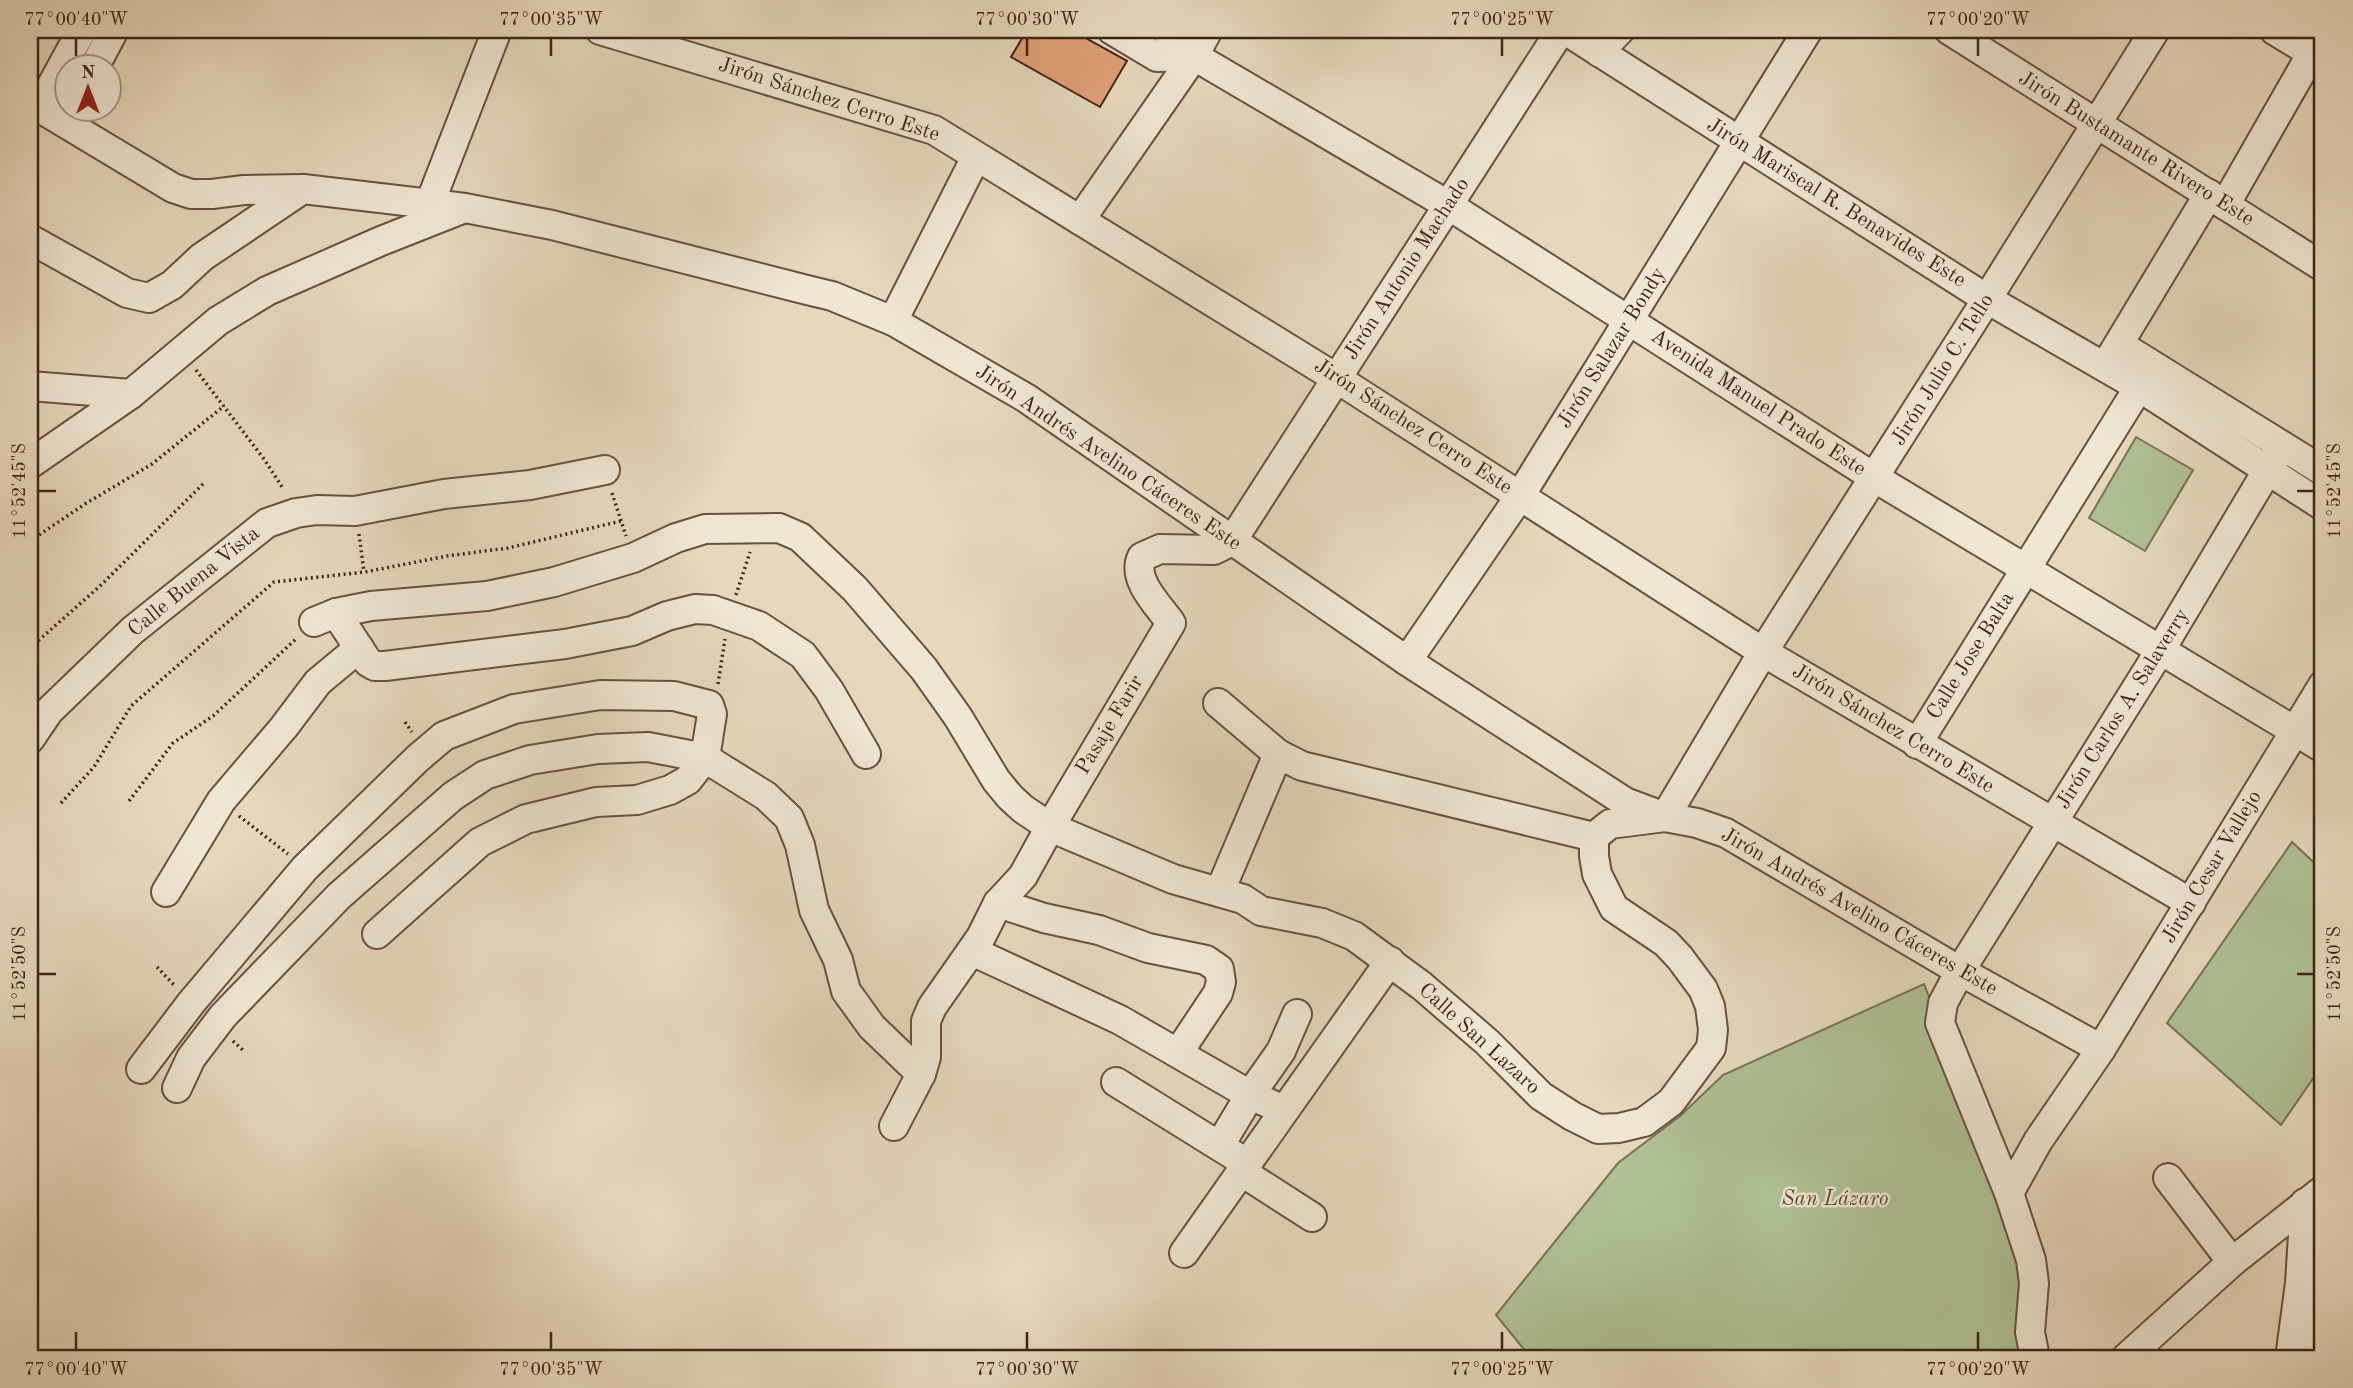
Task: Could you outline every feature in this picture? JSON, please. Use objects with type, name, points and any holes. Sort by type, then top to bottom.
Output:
[{"type":"street","points":[[35,104],[82,30]]},
{"type":"street","points":[[102,52],[114,30]]},
{"type":"street","points":[[430,203],[497,30]]},
{"type":"street","name":"Jirón Sánchez Cerro Este","points":[[600,30],[661,37],[934,130],[1336,378],[1763,652],[2191,903]]},
{"type":"street","points":[[1112,30],[1157,57],[1194,56]]},
{"type":"street","name":"Avenida Manuel Prado Este","points":[[1166,30],[1194,56],[1448,205],[1875,478],[2323,748]]},
{"type":"street","points":[[1080,220],[1194,56],[1208,30]]},
{"type":"street","name":"Jirón Mariscal R. Benavides Este","points":[[1563,30],[1987,299],[2112,356],[2139,387],[2323,506]]},
{"type":"street","name":"Jirón Antonio Machado","points":[[1232,541],[1563,30]]},
{"type":"street","points":[[1600,52],[1620,30]]},
{"type":"street","name":"Jirón Salazar Bondy","points":[[1407,661],[1520,496],[1808,30]]},
{"type":"street","name":"Jirón Bustamante Rivero Este","points":[[1949,30],[2323,267]]},
{"type":"street","name":"Jirón Julio C. Tello","points":[[1665,817],[1763,652],[2155,30]]},
{"type":"street","points":[[2274,30],[2318,57],[2112,356],[2282,446],[2323,471]]},
{"type":"street","name":"Jirón Andrés Avelino Cáceres Este","points":[[35,104],[52,110]]},
{"type":"street","name":"Jirón Andrés Avelino Cáceres Este","points":[[78,122],[173,188],[191,194],[303,189],[465,208],[552,225],[832,296],[893,321],[1026,398],[1407,661],[1625,802],[1665,817],[1698,823],[1726,833],[1960,971],[2101,1049]]},
{"type":"street","points":[[893,321],[976,157]]},
{"type":"street","points":[[30,239],[127,293],[149,298],[172,285],[202,257],[303,189]]},
{"type":"street","points":[[30,464],[131,394],[218,321],[267,291],[356,251],[465,208]]},
{"type":"street","points":[[30,386],[131,394]]},
{"type":"street","name":"Calle Jose Balta","points":[[1917,744],[2139,387]]},
{"type":"street","name":"Jirón Carlos A. Salaverry","points":[[2035,1358],[2030,1332],[2034,1283],[2031,1260],[2009,1193],[1940,1023],[1943,1003],[1960,971],[2161,649],[2282,446]]},
{"type":"street","name":"Calle Buena Vista","points":[[32,729],[133,630],[267,523],[296,513],[317,510],[355,511],[444,494],[530,485],[605,470]]},
{"type":"street","name":"Calle San Lazaro","points":[[325,617],[371,606],[487,596],[554,582],[634,558],[676,538],[705,530],[779,528],[800,537],[855,589],[924,668],[958,717],[996,780],[1010,797],[1049,827],[1173,878],[1243,899],[1262,911],[1337,928],[1354,936],[1390,961],[1487,1042],[1541,1096],[1598,1129],[1619,1128],[1644,1122],[1671,1102],[1711,1048],[1713,1030],[1710,1006],[1694,976],[1666,943],[1614,908],[1597,874],[1594,837]]},
{"type":"street","name":"Pasaje Farir","points":[[894,1126],[921,1074],[926,1057],[926,1021],[932,1007],[972,951],[999,903],[1023,877],[1049,827],[1171,623],[1140,577],[1138,566],[1142,557],[1160,549],[1214,550],[1232,541]]},
{"type":"street","points":[[325,617],[359,648],[368,662],[375,666],[385,666],[565,643],[632,631],[677,614],[713,610],[760,626],[803,655],[829,690],[866,754]]},
{"type":"street","points":[[166,892],[221,801],[318,682],[359,648]]},
{"type":"street","name":"Jirón Cesar Vallejo","points":[[2009,1193],[2045,1131],[2101,1049],[2323,685]]},
{"type":"street","points":[[141,1069],[191,1003],[305,868],[444,736],[514,709],[600,695],[674,696],[709,705],[712,714],[705,758],[688,780],[670,790],[636,800],[596,802],[526,819],[480,842],[377,934]]},
{"type":"street","points":[[1218,703],[1278,754],[1302,766],[1594,837],[1610,824],[1665,817]]},
{"type":"street","points":[[177,1088],[191,1058],[223,1016],[339,896],[453,796],[485,775],[530,760],[598,749],[649,747],[705,758],[766,796],[789,818],[800,845],[814,910],[838,960],[846,991],[872,1027],[921,1074]]},
{"type":"street","points":[[1220,891],[1278,754]]},
{"type":"street","points":[[999,903],[1044,918],[1099,930],[1148,948],[1206,960],[1219,969],[1221,982],[1218,993],[1178,1053]]},
{"type":"street","points":[[972,951],[1120,1020],[1250,1094],[1284,1110]]},
{"type":"street","points":[[1184,1253],[1390,961]]},
{"type":"street","points":[[1220,1145],[1250,1094],[1281,1051],[1297,1014]]},
{"type":"street","points":[[1116,1082],[1220,1145],[1245,1168],[1312,1217]]},
{"type":"street","points":[[2168,1178],[2232,1262]]},
{"type":"street","points":[[2126,1358],[2232,1262],[2314,1197]]},
{"type":"street","points":[[2290,1358],[2314,1197]]},
{"type":"street","points":[[2319,1358],[2323,1255]]},
{"type":"path","points":[[182,351],[282,487]]},
{"type":"path","points":[[30,541],[152,464],[223,406]]},
{"type":"path","points":[[605,470],[634,558]]},
{"type":"path","points":[[30,648],[100,586],[205,481]]},
{"type":"path","points":[[355,511],[365,572]]},
{"type":"path","points":[[129,801],[173,743],[213,716],[325,617]]},
{"type":"green space","points":[[2136,437],[2193,470],[2145,551],[2089,518]]},
{"type":"green space","points":[[2292,842],[2323,871],[2323,1064],[2281,1125],[2167,1023]]},
{"type":"green space","name":"San Lázaro","points":[[1924,984],[2020,1231],[2042,1358],[1531,1358],[1496,1315],[1618,1163],[1680,1116],[1723,1075]]},
{"type":"building","points":[[1027,30],[1071,30],[1127,61],[1100,107],[1011,57]]}]
